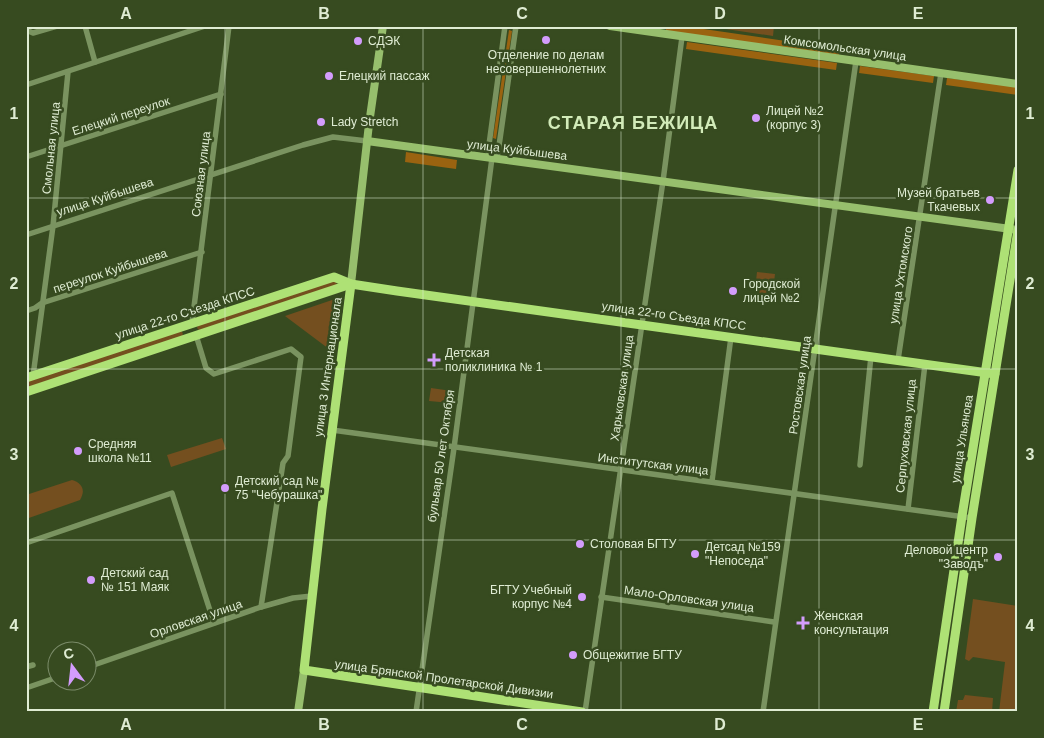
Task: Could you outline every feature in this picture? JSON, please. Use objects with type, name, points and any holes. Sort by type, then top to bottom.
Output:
[{"type":"main road","name":"улица 3 Интернационала","points":[[298,712],[367,140],[383,26]]},
{"type":"main road","name":"Комсомольская улица","points":[[610,26],[638,28],[682,38],[1018,84]]},
{"type":"main road","name":"улица Куйбышева","points":[[367,140],[1015,229]]},
{"type":"main road","name":"улица Ульянова","points":[[944,712],[1015,229],[1018,170]]},
{"type":"main road","name":"улица Ульянова","points":[[933,712],[985,372],[1015,229]]},
{"type":"main road","name":"улица 22-го Съезда КПСС","points":[[30,377],[334,277],[351,284],[995,374]]},
{"type":"main road","name":"улица 22-го Съезда КПСС","points":[[26,392],[351,284]]},
{"type":"main road","points":[[192,324],[196,335]]},
{"type":"main road","name":"улица Брянской Пролетарской Дивизии","points":[[304,670],[583,712]]},
{"type":"street","points":[[26,30],[33,33],[57,26]]},
{"type":"street","points":[[85,26],[95,62]]},
{"type":"street","points":[[26,85],[205,26]]},
{"type":"street","name":"Союзная улица","points":[[192,324],[229,26]]},
{"type":"street","name":"бульвар 50 лет Октября","points":[[416,712],[454,448],[492,158],[488,152],[505,26]]},
{"type":"street","points":[[492,158],[498,153],[516,26]]},
{"type":"street","name":"Харьковская улица","points":[[583,712],[642,324],[682,38]]},
{"type":"street","name":"Ростовская улица","points":[[762,712],[816,349],[856,61]]},
{"type":"street","name":"Смольная улица","points":[[30,377],[53,226],[68,72]]},
{"type":"street","name":"улица Ухтомского","points":[[898,360],[940,73]]},
{"type":"street","name":"Елецкий переулок","points":[[26,157],[221,94]]},
{"type":"street","name":"улица Куйбышева","points":[[26,235],[211,174],[333,137],[367,140]]},
{"type":"street","name":"переулок Куйбышева","points":[[26,311],[42,303],[202,252]]},
{"type":"street","points":[[196,335],[206,368],[214,374],[291,349],[300,357],[288,456],[283,463],[261,607]]},
{"type":"street","points":[[712,481],[731,337]]},
{"type":"street","points":[[860,464],[871,356]]},
{"type":"street","name":"Серпуховская улица","points":[[908,509],[925,364]]},
{"type":"street","name":"Институтская улица","points":[[332,430],[972,518]]},
{"type":"street","points":[[26,543],[172,493],[214,623]]},
{"type":"street","name":"Орловская улица","points":[[98,664],[261,607],[293,598],[312,596]]},
{"type":"street","name":"Мало-Орловская улица","points":[[601,597],[774,622]]},
{"type":"street","points":[[26,688],[48,680]]},
{"type":"shaded area","points":[[666,26],[683,26],[840,49],[839,55],[666,31]]},
{"type":"shaded area","points":[[706,26],[774,26],[773,36]]},
{"type":"shaded area","points":[[509,30],[512,31],[496,139],[493,138]]},
{"type":"shaded area","points":[[687,42],[837,63],[836,70],[686,49]]},
{"type":"shaded area","points":[[860,66],[934,76],[933,83],[859,73]]},
{"type":"shaded area","points":[[947,78],[1018,87],[1018,95],[946,85]]},
{"type":"shaded area","points":[[406,152],[457,160],[456,169],[405,162]]},
{"type":"shaded area","points":[[757,272],[775,274],[772,300],[754,298]]},
{"type":"shaded area","points":[[332,281],[336,282],[337,285],[199,330],[197,328],[198,325]]},
{"type":"shaded area","points":[[335,299],[329,349],[285,316]]},
{"type":"shaded area","points":[[181,330],[182,336],[26,388],[26,381]]},
{"type":"shaded area","points":[[431,388],[452,391],[451,403],[429,401]]},
{"type":"shaded area","points":[[222,438],[226,449],[171,467],[167,455]]},
{"type":"shaded area","points":[[72,480],[82,487],[83,493],[80,500],[26,519],[26,495]]},
{"type":"shaded area","points":[[973,599],[1018,606],[1018,712],[999,712],[1005,662],[973,657],[969,661],[965,659]]},
{"type":"shaded area","points":[[965,695],[993,698],[992,712],[956,712],[958,700],[963,700]]},
{"type":"place","name":"Отделение по делам несовершеннолетних","points":[[546,40]]},
{"type":"place","name":"СДЭК","points":[[358,41]]},
{"type":"place","name":"Елецкий пассаж","points":[[329,76]]},
{"type":"place","name":"Лицей №2 (корпус 3)","points":[[756,118]]},
{"type":"place","name":"Lady Stretch","points":[[321,122]]},
{"type":"place","name":"Музей братьев Ткачевых","points":[[990,200]]},
{"type":"place","name":"Городской лицей №2","points":[[733,291]]},
{"type":"place","name":"Детская поликлиника № 1","points":[[434,360]]},
{"type":"place","name":"Средняя школа №11","points":[[78,451]]},
{"type":"place","name":"Детский сад № 75 \"Чебурашка\"","points":[[225,488]]},
{"type":"place","name":"Столовая БГТУ","points":[[580,544]]},
{"type":"place","name":"Детсад №159 \"Непоседа\"","points":[[695,554]]},
{"type":"place","name":"Деловой центр \"Заводъ\"","points":[[998,557]]},
{"type":"place","name":"Детский сад № 151 Маяк","points":[[91,580]]},
{"type":"place","name":"БГТУ Учебный корпус №4","points":[[582,597]]},
{"type":"place","name":"Женская консультация","points":[[803,623]]},
{"type":"place","name":"Общежитие БГТУ","points":[[573,655]]},
{"type":"district","name":"CТАРАЯ БЕЖИЦА","points":[[633,123]]}]
